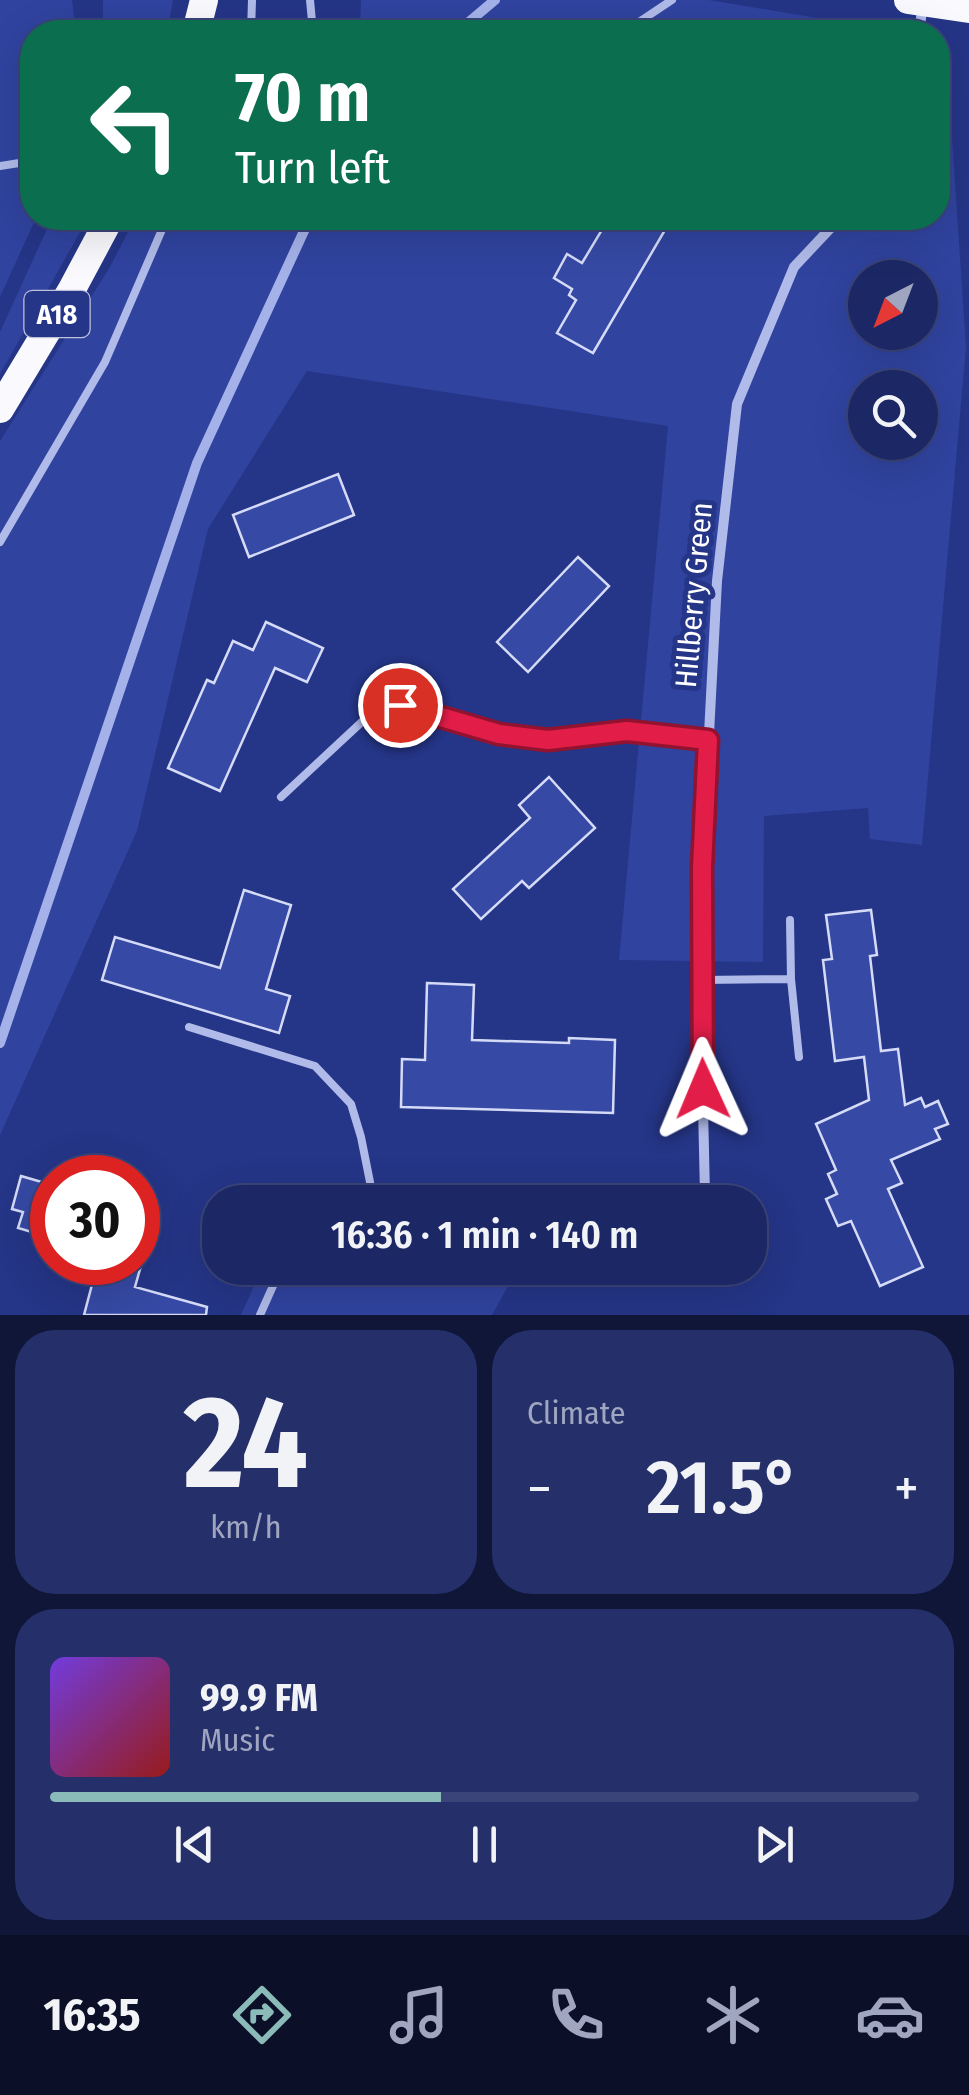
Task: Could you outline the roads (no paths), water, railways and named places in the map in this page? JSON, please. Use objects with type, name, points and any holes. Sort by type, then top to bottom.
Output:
[{"type":"highway","points":[[916,2],[969,10]]},
{"type":"highway","name":"A18","points":[[0,409],[104,230]]},
{"type":"street","name":"Hillberry Green","points":[[705,1185],[702,868],[717,581],[738,404],[794,268],[829,230]]},
{"type":"lane","points":[[642,20],[672,0]]},
{"type":"lane","points":[[0,542],[105,362],[162,230]]},
{"type":"lane","points":[[280,797],[366,718],[400,705],[499,734],[548,740],[627,731],[708,740]]},
{"type":"lane","points":[[790,920],[799,1057]]},
{"type":"lane","points":[[701,980],[791,979]]},
{"type":"lane","points":[[189,1026],[315,1066],[351,1104],[371,1185]]},
{"type":"lane","points":[[260,1315],[273,1285]]},
{"type":"waterway","points":[[471,20],[495,0]]},
{"type":"waterway","points":[[0,1043],[197,463],[304,230]]}]
